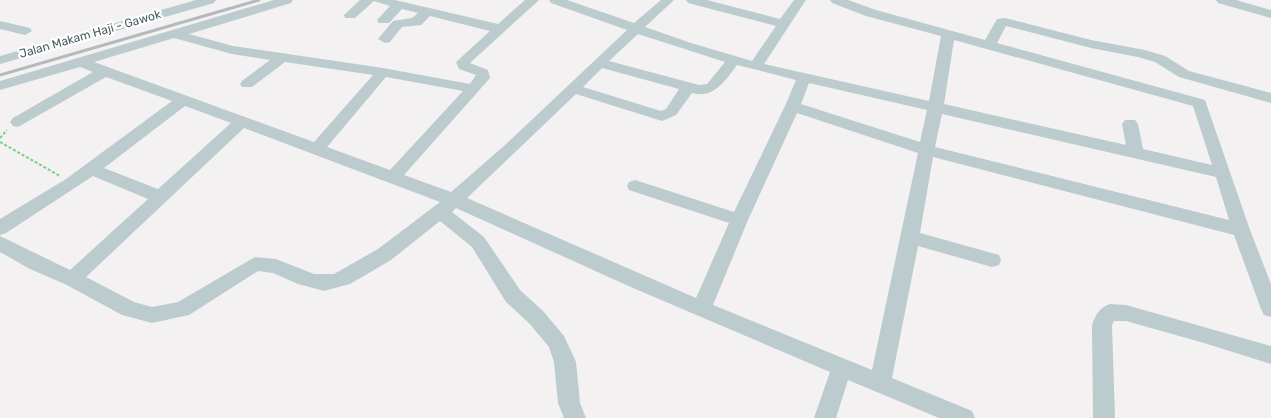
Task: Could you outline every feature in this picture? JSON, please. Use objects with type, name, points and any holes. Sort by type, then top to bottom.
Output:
[{"type":"street","name":"Jalan Makam Haji - Gawok","points":[[0,60],[94,34],[174,5],[210,0]]},
{"type":"street","points":[[0,86],[287,0]]},
{"type":"street","points":[[350,15],[368,0]]},
{"type":"street","points":[[379,0],[500,29]]},
{"type":"street","points":[[394,177],[483,78],[484,74],[462,64],[533,0]]},
{"type":"street","points":[[555,0],[755,66],[1223,173]]},
{"type":"street","points":[[0,243],[37,264],[72,279],[129,309],[144,314],[162,314],[182,309],[255,264],[269,264],[317,283],[326,284],[340,280],[397,246],[447,206],[668,0]]},
{"type":"street","points":[[692,0],[782,24]]},
{"type":"street","points":[[755,66],[800,0]]},
{"type":"street","points":[[1222,0],[1271,14]]},
{"type":"street","points":[[842,1],[871,13],[1200,104]]},
{"type":"street","points":[[384,20],[399,5]]},
{"type":"street","points":[[385,39],[399,23],[416,22],[427,12]]},
{"type":"street","points":[[989,45],[1002,22],[1006,22],[1092,44],[1160,58],[1184,74],[1271,98]]},
{"type":"street","points":[[0,25],[25,32]]},
{"type":"street","points":[[880,383],[912,238],[927,150],[937,108],[948,33]]},
{"type":"street","points":[[176,34],[206,44],[281,58],[383,72],[474,89]]},
{"type":"street","points":[[248,84],[281,58]]},
{"type":"street","points":[[599,63],[699,90],[709,88],[734,60]]},
{"type":"street","points":[[80,62],[394,177],[447,206],[964,418]]},
{"type":"street","points":[[18,122],[104,71]]},
{"type":"street","points":[[316,150],[383,72]]},
{"type":"street","points":[[1184,74],[1200,104],[1241,230],[1271,309]]},
{"type":"street","points":[[701,309],[739,220],[794,106],[804,78]]},
{"type":"street","points":[[574,89],[662,116],[671,112],[688,88]]},
{"type":"street","points":[[0,228],[72,183],[183,100]]},
{"type":"street","points":[[794,106],[927,150],[1241,230]]},
{"type":"street","points":[[72,279],[243,121]]},
{"type":"street","points":[[1130,124],[1136,154]]},
{"type":"street","points":[[91,169],[160,197]]},
{"type":"street","points":[[635,186],[739,220]]},
{"type":"street","points":[[447,206],[478,242],[513,296],[536,317],[557,342],[565,362],[569,403],[575,418]]},
{"type":"street","points":[[912,238],[992,260]]},
{"type":"street","points":[[1104,418],[1102,325],[1105,317],[1110,312],[1126,313],[1271,355]]},
{"type":"street","points":[[825,418],[842,367]]},
{"type":"path","points":[[0,142],[72,183]]},
{"type":"railway","points":[[0,75],[259,0]]}]
